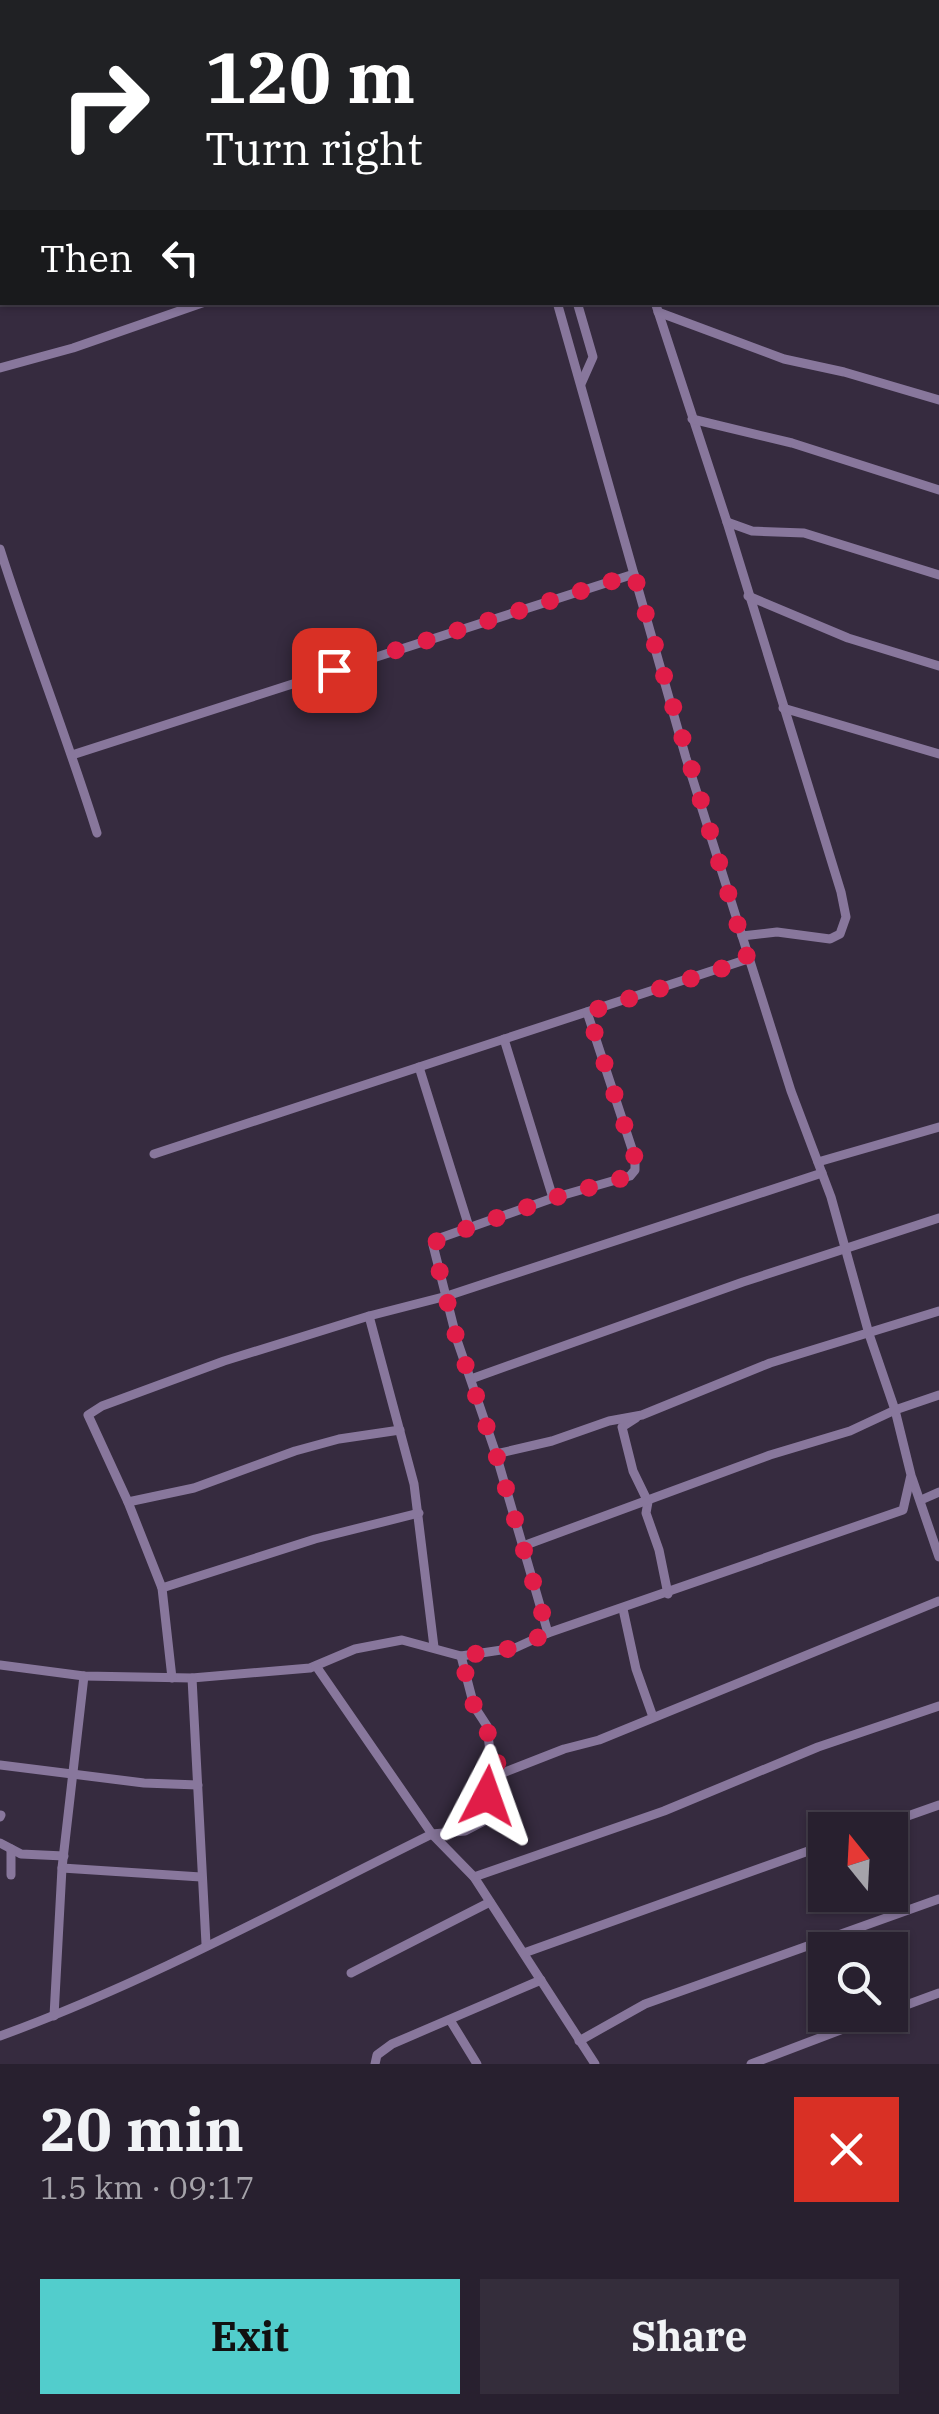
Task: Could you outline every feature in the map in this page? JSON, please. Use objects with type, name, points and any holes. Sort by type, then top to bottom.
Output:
[{"type":"street","points":[[0,368],[73,348],[196,305]]},
{"type":"street","points":[[557,305],[686,758],[748,960],[820,1167],[939,1557]]},
{"type":"street","points":[[578,305],[593,358],[580,385]]},
{"type":"street","points":[[656,308],[784,360],[844,372],[939,400]]},
{"type":"street","points":[[656,308],[727,522],[842,892],[846,917],[840,934],[830,939],[777,932],[742,936]]},
{"type":"street","points":[[692,419],[792,443],[939,490]]},
{"type":"street","points":[[727,522],[752,530],[804,533],[939,574]]},
{"type":"street","points":[[0,549],[34,658],[97,833]]},
{"type":"street","points":[[72,755],[634,574]]},
{"type":"street","points":[[748,596],[812,625],[939,666]]},
{"type":"street","points":[[783,708],[939,754]]},
{"type":"street","points":[[154,1154],[748,960]]},
{"type":"street","points":[[548,1633],[432,1253],[440,1238],[630,1176],[635,1170],[635,1158],[588,1012]]},
{"type":"street","points":[[504,1039],[553,1198]]},
{"type":"street","points":[[419,1068],[469,1228]]},
{"type":"street","points":[[172,1678],[162,1588],[88,1415],[102,1406],[224,1361],[447,1296],[939,1127]]},
{"type":"street","points":[[470,1379],[939,1218]]},
{"type":"street","points":[[496,1454],[552,1442],[609,1421],[642,1414],[770,1363],[939,1312]]},
{"type":"street","points":[[369,1316],[418,1512],[434,1646]]},
{"type":"street","points":[[668,1594],[646,1513],[648,1502],[632,1471],[622,1427],[688,1396],[754,1372]]},
{"type":"street","points":[[523,1546],[770,1454],[850,1431],[939,1395]]},
{"type":"street","points":[[128,1502],[194,1488],[339,1439],[400,1430]]},
{"type":"street","points":[[903,1510],[912,1476]]},
{"type":"street","points":[[921,1500],[939,1492]]},
{"type":"street","points":[[0,1665],[84,1676],[192,1678],[316,1666],[354,1649],[402,1640],[461,1656],[514,1648],[903,1510],[927,1518]]},
{"type":"street","points":[[162,1588],[316,1539],[418,1512]]},
{"type":"street","points":[[495,1776],[599,1740],[939,1601]]},
{"type":"street","points":[[623,1609],[636,1668],[653,1717]]},
{"type":"street","points":[[0,2036],[54,2016],[432,1834],[465,1831],[490,1818],[493,1808],[487,1796],[498,1764],[490,1752],[487,1726],[474,1706],[461,1656]]},
{"type":"street","points":[[316,1666],[432,1834],[474,1877],[596,2064]]},
{"type":"street","points":[[54,2016],[62,1868],[84,1676]]},
{"type":"street","points":[[192,1678],[206,1944]]},
{"type":"street","points":[[474,1877],[664,1811],[818,1746],[939,1706]]},
{"type":"street","points":[[0,1765],[198,1785]]},
{"type":"street","points":[[908,1816],[939,1805]]},
{"type":"street","points":[[0,1844],[21,1854],[64,1856]]},
{"type":"street","points":[[11,1849],[11,1875]]},
{"type":"street","points":[[524,1953],[808,1852]]},
{"type":"street","points":[[62,1868],[202,1877]]},
{"type":"street","points":[[579,2041],[646,2004],[939,1899]]},
{"type":"street","points":[[351,1973],[490,1902]]},
{"type":"street","points":[[375,2064],[376,2055],[392,2044],[541,1980]]},
{"type":"street","points":[[908,2004],[939,1992]]},
{"type":"street","points":[[450,2020],[478,2064]]},
{"type":"street","points":[[751,2064],[835,2032]]},
{"type":"route","points":[[334,670],[634,574],[748,960],[588,1012],[635,1158],[635,1170],[630,1176],[553,1198],[440,1238],[433,1245],[457,1340],[496,1454],[548,1633],[514,1648],[461,1656],[474,1706],[487,1726],[490,1752],[498,1764],[487,1796]]}]
